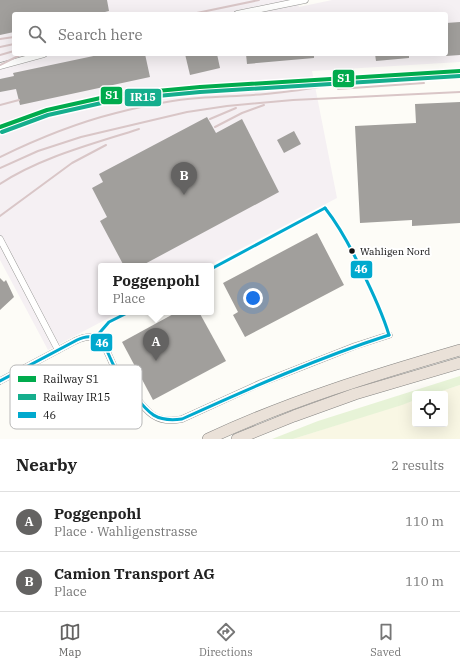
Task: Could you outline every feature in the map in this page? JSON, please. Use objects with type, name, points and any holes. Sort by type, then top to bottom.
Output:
[{"type":"highway","points":[[208,439],[281,407],[341,386],[460,350]]},
{"type":"highway","points":[[237,439],[355,394],[460,363]]},
{"type":"street","points":[[247,12],[305,0]]},
{"type":"street","points":[[0,66],[37,56]]},
{"type":"street","points":[[0,240],[58,350]]},
{"type":"street","points":[[142,405],[147,411],[158,418],[171,420],[182,418],[261,383],[355,346],[389,335]]},
{"type":"street","points":[[30,365],[84,337],[95,338],[105,350],[114,365]]},
{"type":"street","points":[[0,381],[10,376]]},
{"type":"shaded area","points":[[0,0],[298,0],[299,7],[332,0],[460,0],[460,62],[312,71],[337,198],[214,263],[98,263],[98,315],[114,315],[48,350],[0,260]]},
{"type":"shaded area","points":[[460,385],[460,439],[293,439],[412,401],[412,427],[448,427],[448,391],[442,391]]},
{"type":"green space","points":[[460,376],[460,385],[442,391],[413,391]]},
{"type":"green space","points":[[412,391],[412,401],[402,405],[293,439],[272,439],[318,421]]},
{"type":"building","points":[[0,0],[107,0],[109,11],[105,12],[12,12],[12,32],[0,35]]},
{"type":"building","points":[[460,22],[460,55],[448,56],[448,23]]},
{"type":"building","points":[[94,56],[145,56],[150,77],[20,105],[16,89],[0,92],[0,79],[14,76],[13,73]]},
{"type":"building","points":[[185,56],[217,56],[220,68],[190,75]]},
{"type":"building","points":[[246,56],[314,56],[314,58],[247,64]]},
{"type":"building","points":[[375,56],[409,56],[409,58],[376,61]]},
{"type":"building","points":[[460,102],[460,223],[412,226],[412,220],[360,223],[355,126],[416,123],[415,104]]},
{"type":"building","points":[[207,117],[216,133],[242,119],[279,192],[147,263],[122,263],[100,221],[107,217],[92,188],[103,182],[99,174]]},
{"type":"building","points":[[294,131],[301,144],[284,153],[277,140]]},
{"type":"building","points":[[317,233],[344,285],[245,337],[233,315],[238,312],[223,283]]},
{"type":"building","points":[[0,278],[4,282],[6,280],[14,297],[0,310]]},
{"type":"building","points":[[172,315],[201,315],[226,361],[153,400],[142,379],[142,365],[134,365],[122,342]]},
{"type":"railway","points":[[202,12],[259,0]]},
{"type":"railway","points":[[0,39],[12,37]]},
{"type":"railway","points":[[0,47],[12,44]]},
{"type":"railway","points":[[0,55],[12,52]]},
{"type":"railway","points":[[0,65],[18,56]]},
{"type":"railway","points":[[0,157],[71,127],[126,110],[189,99],[256,95],[290,91],[392,75]]},
{"type":"railway","points":[[338,89],[424,83]]},
{"type":"railway","points":[[0,168],[38,151],[81,137],[187,112],[227,106],[293,100],[460,92]]},
{"type":"railway","points":[[0,105],[19,100]]},
{"type":"railway","points":[[215,127],[242,113],[264,105]]},
{"type":"railway","points":[[210,119],[236,108]]},
{"type":"railway","points":[[0,184],[16,174],[50,159],[139,129]]},
{"type":"railway","points":[[0,216],[72,163],[106,145]]},
{"type":"rail line","name":"S1","points":[[0,127],[47,110],[114,95],[200,87],[460,71]]},
{"type":"rail line","name":"IR15","points":[[2,132],[48,115],[115,100],[200,92],[460,76]]},
{"type":"transit line","name":"46","points":[[325,208],[353,253],[369,285],[389,335]]},
{"type":"transit line","name":"46","points":[[214,267],[325,208]]},
{"type":"transit line","name":"46","points":[[95,338],[109,322],[123,315]]},
{"type":"transit line","name":"46","points":[[142,405],[158,417],[172,420],[182,419],[284,374],[336,353],[389,335]]},
{"type":"transit line","name":"46","points":[[30,365],[84,337],[99,340],[107,350],[114,365]]},
{"type":"transit line","name":"46","points":[[0,381],[10,376]]},
{"type":"place","name":"Camion Transport AG","points":[[184,195]]},
{"type":"place","name":"Wahligen Nord","points":[[352,251]]},
{"type":"place","name":"Poggenpohl","points":[[156,361]]}]
